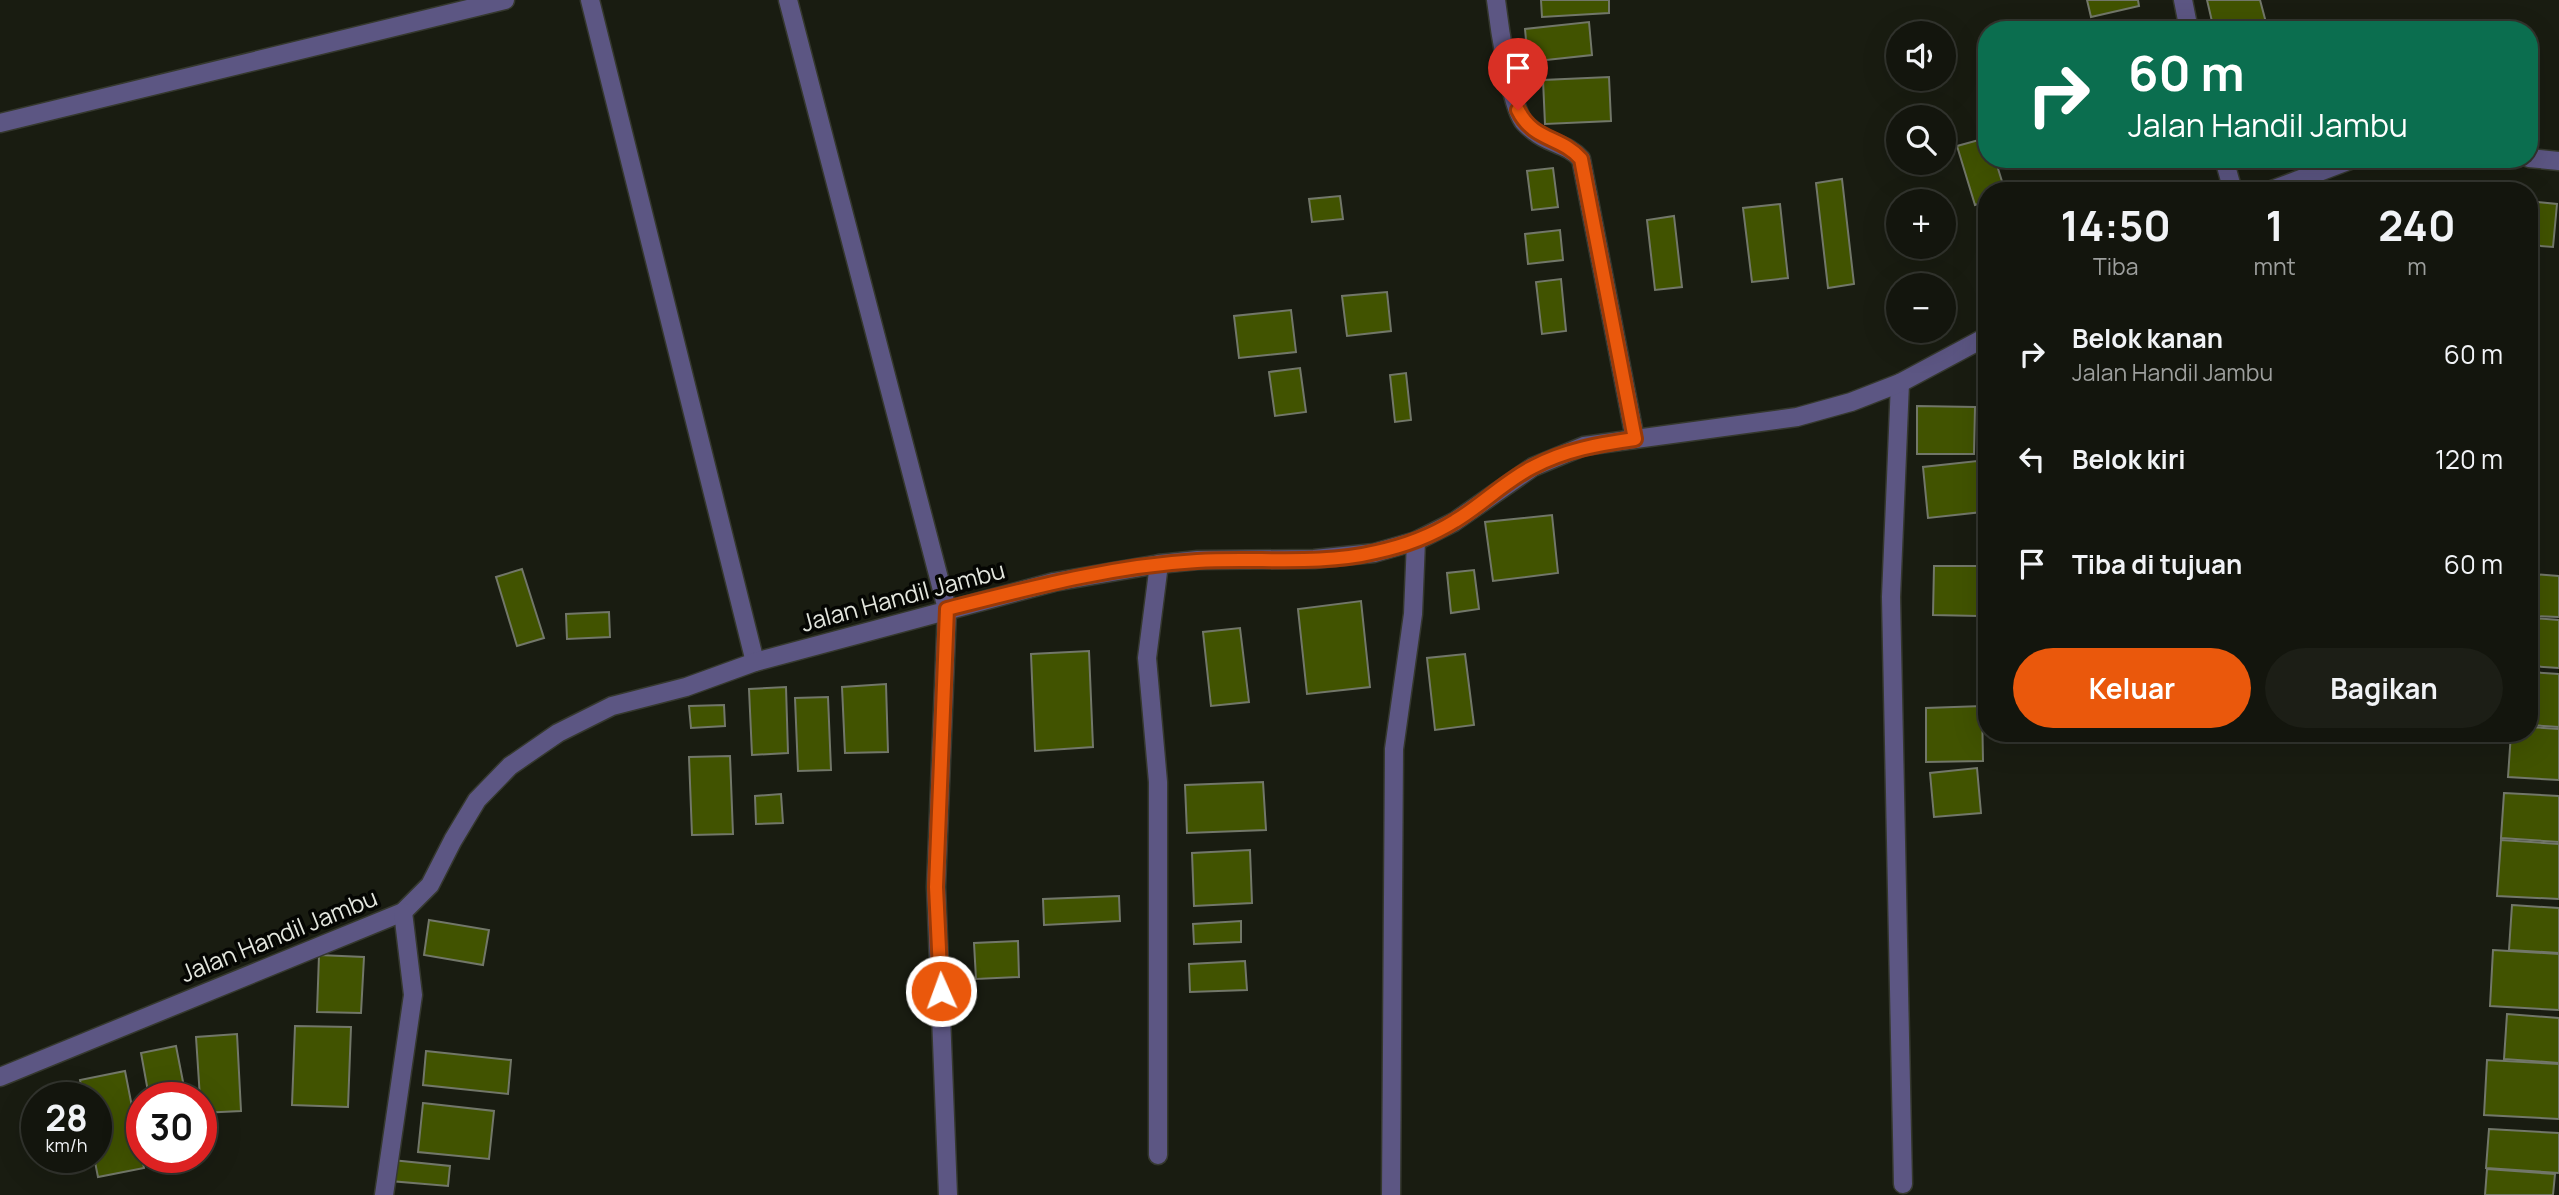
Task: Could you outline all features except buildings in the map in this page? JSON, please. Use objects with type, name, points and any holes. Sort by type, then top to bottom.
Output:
[{"type":"street","points":[[0,123],[505,0]]},
{"type":"street","points":[[590,0],[755,662]]},
{"type":"street","points":[[788,0],[947,609],[936,887],[948,1195]]},
{"type":"street","points":[[1496,0],[1500,33],[1518,110],[1524,122],[1537,135],[1572,149],[1581,159],[1635,439]]},
{"type":"street","points":[[2183,0],[2187,21]]},
{"type":"street","points":[[2538,159],[2559,161]]},
{"type":"street","points":[[2293,182],[2329,168]]},
{"type":"street","name":"Jalan Handil Jambu","points":[[0,1077],[402,912],[430,884],[477,800],[510,766],[558,733],[612,706],[686,687],[755,662],[1054,582],[1159,564],[1314,559],[1374,553],[1416,541],[1454,522],[1533,467],[1584,446],[1797,417],[1851,402],[1900,383],[1978,341]]},
{"type":"street","points":[[1900,383],[1891,597],[1903,1184]]},
{"type":"street","points":[[1391,1195],[1394,749],[1413,614],[1416,541]]},
{"type":"street","points":[[1158,1156],[1158,782],[1147,658],[1159,564]]},
{"type":"street","points":[[384,1195],[413,995],[402,912]]},
{"type":"route","points":[[941,991],[936,887],[947,609],[1054,582],[1130,567],[1198,561],[1314,559],[1374,553],[1416,541],[1454,522],[1533,467],[1584,446],[1635,439],[1581,159],[1572,149],[1537,135],[1524,122],[1518,110]]}]
